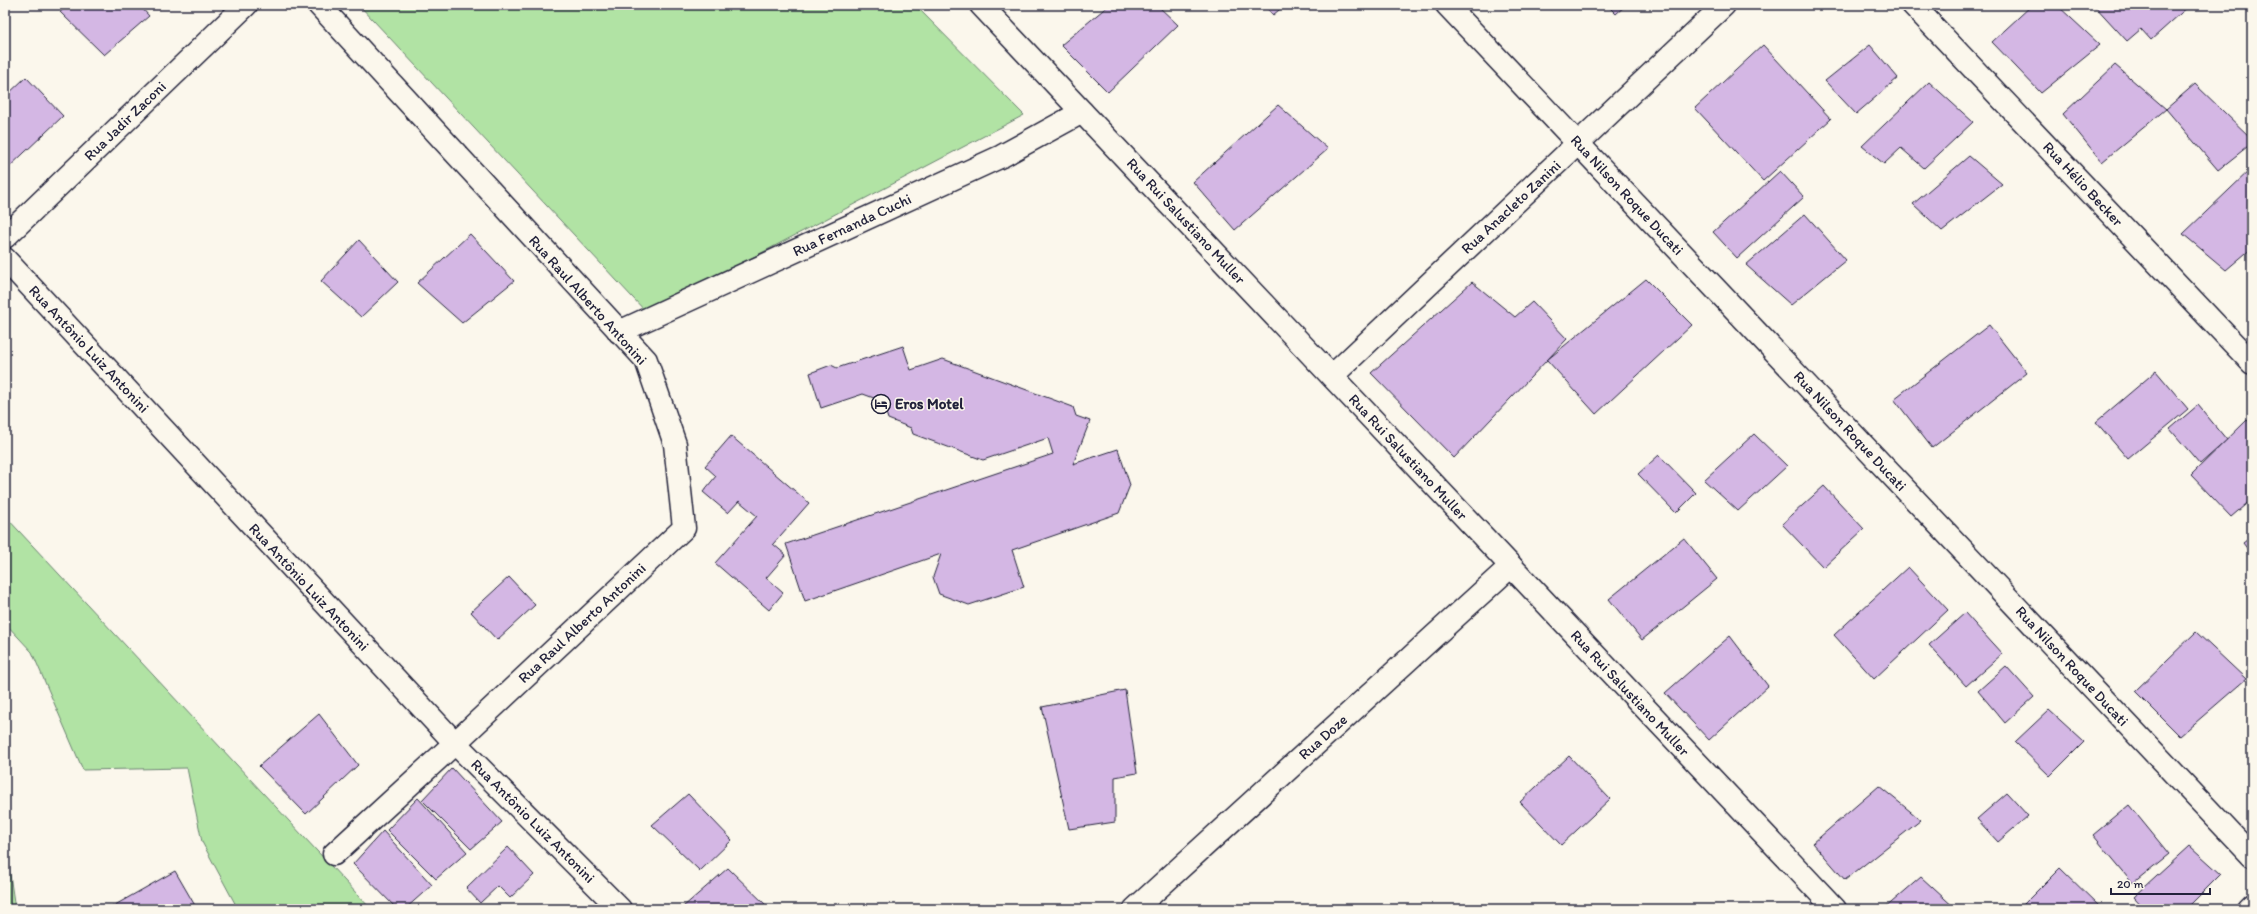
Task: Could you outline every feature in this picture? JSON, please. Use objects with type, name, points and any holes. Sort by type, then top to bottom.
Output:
[{"type":"street","name":"Rua Jadir Zaconi","points":[[5,237],[246,5]]},
{"type":"street","name":"Rua Raul Alberto Antonini","points":[[319,5],[646,360],[675,444],[684,528],[455,743],[334,854]]},
{"type":"street","name":"Rua Rui Salustiano Muller","points":[[981,5],[1835,909]]},
{"type":"street","name":"Rua Nilson Roque Ducati","points":[[1448,5],[2252,856]]},
{"type":"street","name":"Rua Anacleto Zanini","points":[[1332,376],[1724,5]]},
{"type":"street","name":"Rua Hélio Becker","points":[[1913,5],[2252,363]]},
{"type":"street","name":"Rua Fernanda Cuchi","points":[[619,332],[1002,156],[1082,112]]},
{"type":"street","name":"Rua Antônio Luiz Antonini","points":[[5,259],[455,743],[620,909]]},
{"type":"street","name":"Rua Doze","points":[[1135,909],[1511,566]]},
{"type":"street","points":[[2248,909],[2252,906]]},
{"type":"green space","points":[[359,5],[915,5],[1024,115],[647,313]]},
{"type":"green space","points":[[5,516],[371,909],[238,909],[202,842],[187,768],[83,770],[32,652],[5,623]]},
{"type":"green space","points":[[9,868],[15,909],[5,909],[5,870]]},
{"type":"building","points":[[69,5],[139,5],[149,16],[104,55],[60,12]]},
{"type":"building","points":[[1109,5],[1157,5],[1178,25],[1108,92],[1061,45]]},
{"type":"building","points":[[1264,5],[1285,5],[1273,15]]},
{"type":"building","points":[[1607,5],[1626,5],[1616,14]]},
{"type":"building","points":[[2032,5],[2057,5],[2100,45],[2041,93],[1992,42]]},
{"type":"building","points":[[2094,5],[2190,5],[2151,40],[2141,29],[2127,41]]},
{"type":"building","points":[[1763,45],[1831,119],[1763,181],[1695,108]]},
{"type":"building","points":[[1870,45],[1898,78],[1856,114],[1825,81]]},
{"type":"building","points":[[2115,65],[2166,109],[2102,162],[2063,114]]},
{"type":"building","points":[[26,77],[63,116],[5,171],[5,97]]},
{"type":"building","points":[[1929,82],[1973,122],[1924,168],[1901,148],[1884,164],[1862,146]]},
{"type":"building","points":[[2195,84],[2252,139],[2252,143],[2218,170],[2166,109]]},
{"type":"building","points":[[1278,105],[1328,149],[1235,230],[1193,182]]},
{"type":"building","points":[[1969,156],[2002,184],[1942,231],[1913,204]]},
{"type":"building","points":[[2252,168],[2252,248],[2226,270],[2183,234]]},
{"type":"building","points":[[1780,171],[1804,197],[1737,258],[1713,232]]},
{"type":"building","points":[[1805,214],[1846,260],[1791,305],[1746,265]]},
{"type":"building","points":[[470,234],[514,281],[462,323],[417,283]]},
{"type":"building","points":[[359,240],[398,282],[361,317],[321,281]]},
{"type":"building","points":[[1646,279],[1692,325],[1596,414],[1547,360]]},
{"type":"building","points":[[1472,282],[1515,317],[1532,302],[1567,339],[1454,458],[1371,373]]},
{"type":"building","points":[[1989,325],[2027,373],[1932,448],[1894,399]]},
{"type":"building","points":[[903,346],[911,370],[943,359],[1073,407],[1076,416],[1090,421],[1073,464],[1118,449],[1130,485],[1119,513],[1012,550],[1024,587],[969,605],[939,594],[933,577],[941,554],[805,601],[786,544],[1053,454],[1048,438],[983,460],[913,434],[911,428],[888,419],[882,401],[863,394],[821,408],[810,373],[831,365],[837,368]]},
{"type":"building","points":[[2156,371],[2188,409],[2128,459],[2096,422]]},
{"type":"building","points":[[2198,405],[2227,440],[2200,464],[2170,429]]},
{"type":"building","points":[[2247,420],[2252,425],[2252,499],[2231,517],[2191,475]]},
{"type":"building","points":[[1754,434],[1787,466],[1738,511],[1704,480]]},
{"type":"building","points":[[731,436],[809,503],[773,544],[786,555],[766,578],[783,593],[769,610],[715,563],[757,516],[739,501],[728,513],[703,492],[716,476],[705,466]]},
{"type":"building","points":[[1659,455],[1696,493],[1676,513],[1638,474]]},
{"type":"building","points":[[1824,486],[1864,529],[1823,567],[1782,524]]},
{"type":"building","points":[[2252,536],[2252,555],[2243,543]]},
{"type":"building","points":[[1684,538],[1717,579],[1642,640],[1609,599]]},
{"type":"building","points":[[1908,567],[1948,610],[1874,679],[1834,635]]},
{"type":"building","points":[[509,577],[535,605],[497,640],[471,612]]},
{"type":"building","points":[[1965,613],[2002,654],[1966,686],[1929,645]]},
{"type":"building","points":[[2196,632],[2246,679],[2180,736],[2135,691]]},
{"type":"building","points":[[1730,636],[1768,686],[1709,740],[1665,693]]},
{"type":"building","points":[[2006,666],[2034,697],[2005,723],[1978,691]]},
{"type":"building","points":[[1125,690],[1137,773],[1115,777],[1115,822],[1069,829],[1042,707]]},
{"type":"building","points":[[2049,710],[2084,742],[2050,776],[2015,742]]},
{"type":"building","points":[[319,714],[358,765],[306,814],[259,766]]},
{"type":"building","points":[[1569,756],[1610,799],[1561,845],[1520,802]]},
{"type":"building","points":[[452,768],[502,822],[471,849],[422,800]]},
{"type":"building","points":[[1879,786],[1921,820],[1845,880],[1813,843]]},
{"type":"building","points":[[2007,793],[2028,816],[1998,842],[1977,819]]},
{"type":"building","points":[[688,794],[732,840],[700,871],[652,825]]},
{"type":"building","points":[[418,798],[467,852],[436,879],[387,830]]},
{"type":"building","points":[[2129,805],[2169,854],[2133,883],[2093,835]]},
{"type":"building","points":[[383,831],[432,885],[405,909],[397,909],[353,864]]},
{"type":"building","points":[[2190,846],[2221,874],[2186,909],[2145,909],[2134,897]]},
{"type":"building","points":[[508,847],[534,875],[510,898],[498,886],[480,903],[466,888]]},
{"type":"building","points":[[728,868],[770,909],[684,909],[683,907]]},
{"type":"building","points":[[2060,868],[2102,909],[2019,909]]},
{"type":"building","points":[[175,871],[197,909],[108,909]]},
{"type":"building","points":[[1921,877],[1956,909],[1884,909]]},
{"type":"place","name":"Eros Motel","points":[[881,404]]}]
